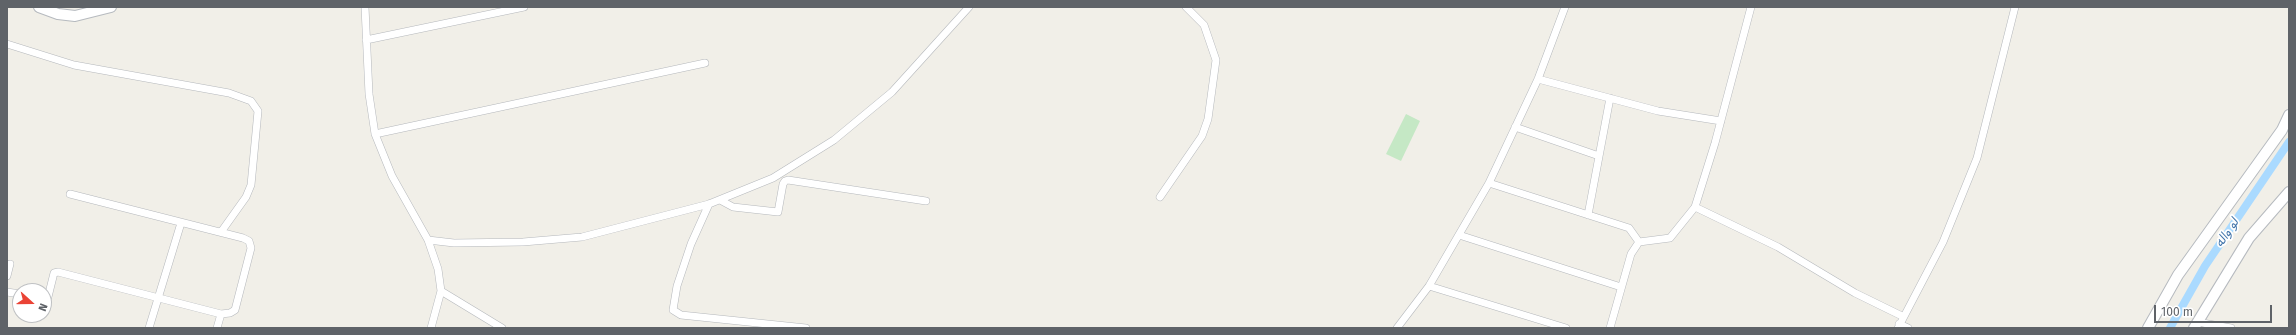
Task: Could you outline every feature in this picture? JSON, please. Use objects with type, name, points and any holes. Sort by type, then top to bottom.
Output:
[{"type":"street","points":[[39,7],[58,14],[75,16],[92,9],[111,7]]},
{"type":"street","points":[[365,7],[369,94],[375,134],[392,176],[428,240],[438,269],[441,291],[431,328]]},
{"type":"street","points":[[366,40],[524,7]]},
{"type":"street","points":[[428,240],[454,243],[523,242],[582,237],[709,204],[773,178],[834,140],[892,92],[969,7]]},
{"type":"street","points":[[1160,197],[1202,136],[1208,119],[1216,60],[1204,25],[1186,7]]},
{"type":"street","points":[[1396,328],[1429,286],[1489,183],[1538,79],[1566,7]]},
{"type":"street","points":[[1610,328],[1631,254],[1639,242],[1670,238],[1695,207],[1721,121],[1751,7]]},
{"type":"street","points":[[1908,328],[1898,326],[1943,242],[1977,158],[2015,7]]},
{"type":"street","points":[[7,44],[74,65],[229,93],[250,101],[258,111],[251,185],[246,197],[221,232]]},
{"type":"street","points":[[375,134],[705,63]]},
{"type":"street","points":[[1538,79],[1658,111],[1721,121]]},
{"type":"street","points":[[1588,215],[1610,98]]},
{"type":"street","points":[[2148,328],[2178,275],[2282,130],[2289,115]]},
{"type":"street","points":[[1515,127],[1599,156]]},
{"type":"street","points":[[720,200],[733,207],[778,212],[783,184],[788,180],[926,200]]},
{"type":"street","points":[[1489,183],[1629,228],[1639,242]]},
{"type":"street","points":[[2231,328],[2195,325],[2249,238],[2289,192]]},
{"type":"street","points":[[52,284],[56,272],[221,314],[230,313],[235,310],[252,248],[249,241],[243,238],[70,194]]},
{"type":"street","points":[[709,204],[691,244],[679,279],[673,310],[681,315],[806,328]]},
{"type":"street","points":[[1695,207],[1778,247],[1841,285],[1902,316]]},
{"type":"street","points":[[149,328],[181,223]]},
{"type":"street","points":[[1459,235],[1621,287]]},
{"type":"street","points":[[7,276],[10,264]]},
{"type":"street","points":[[1429,286],[1566,328]]},
{"type":"street","points":[[441,291],[502,328]]},
{"type":"street","points":[[217,328],[221,314]]},
{"type":"green space","points":[[1406,114],[1420,121],[1401,161],[1386,154]]},
{"type":"waterway","name":"لو واله","points":[[2170,328],[2205,266],[2289,142]]}]
